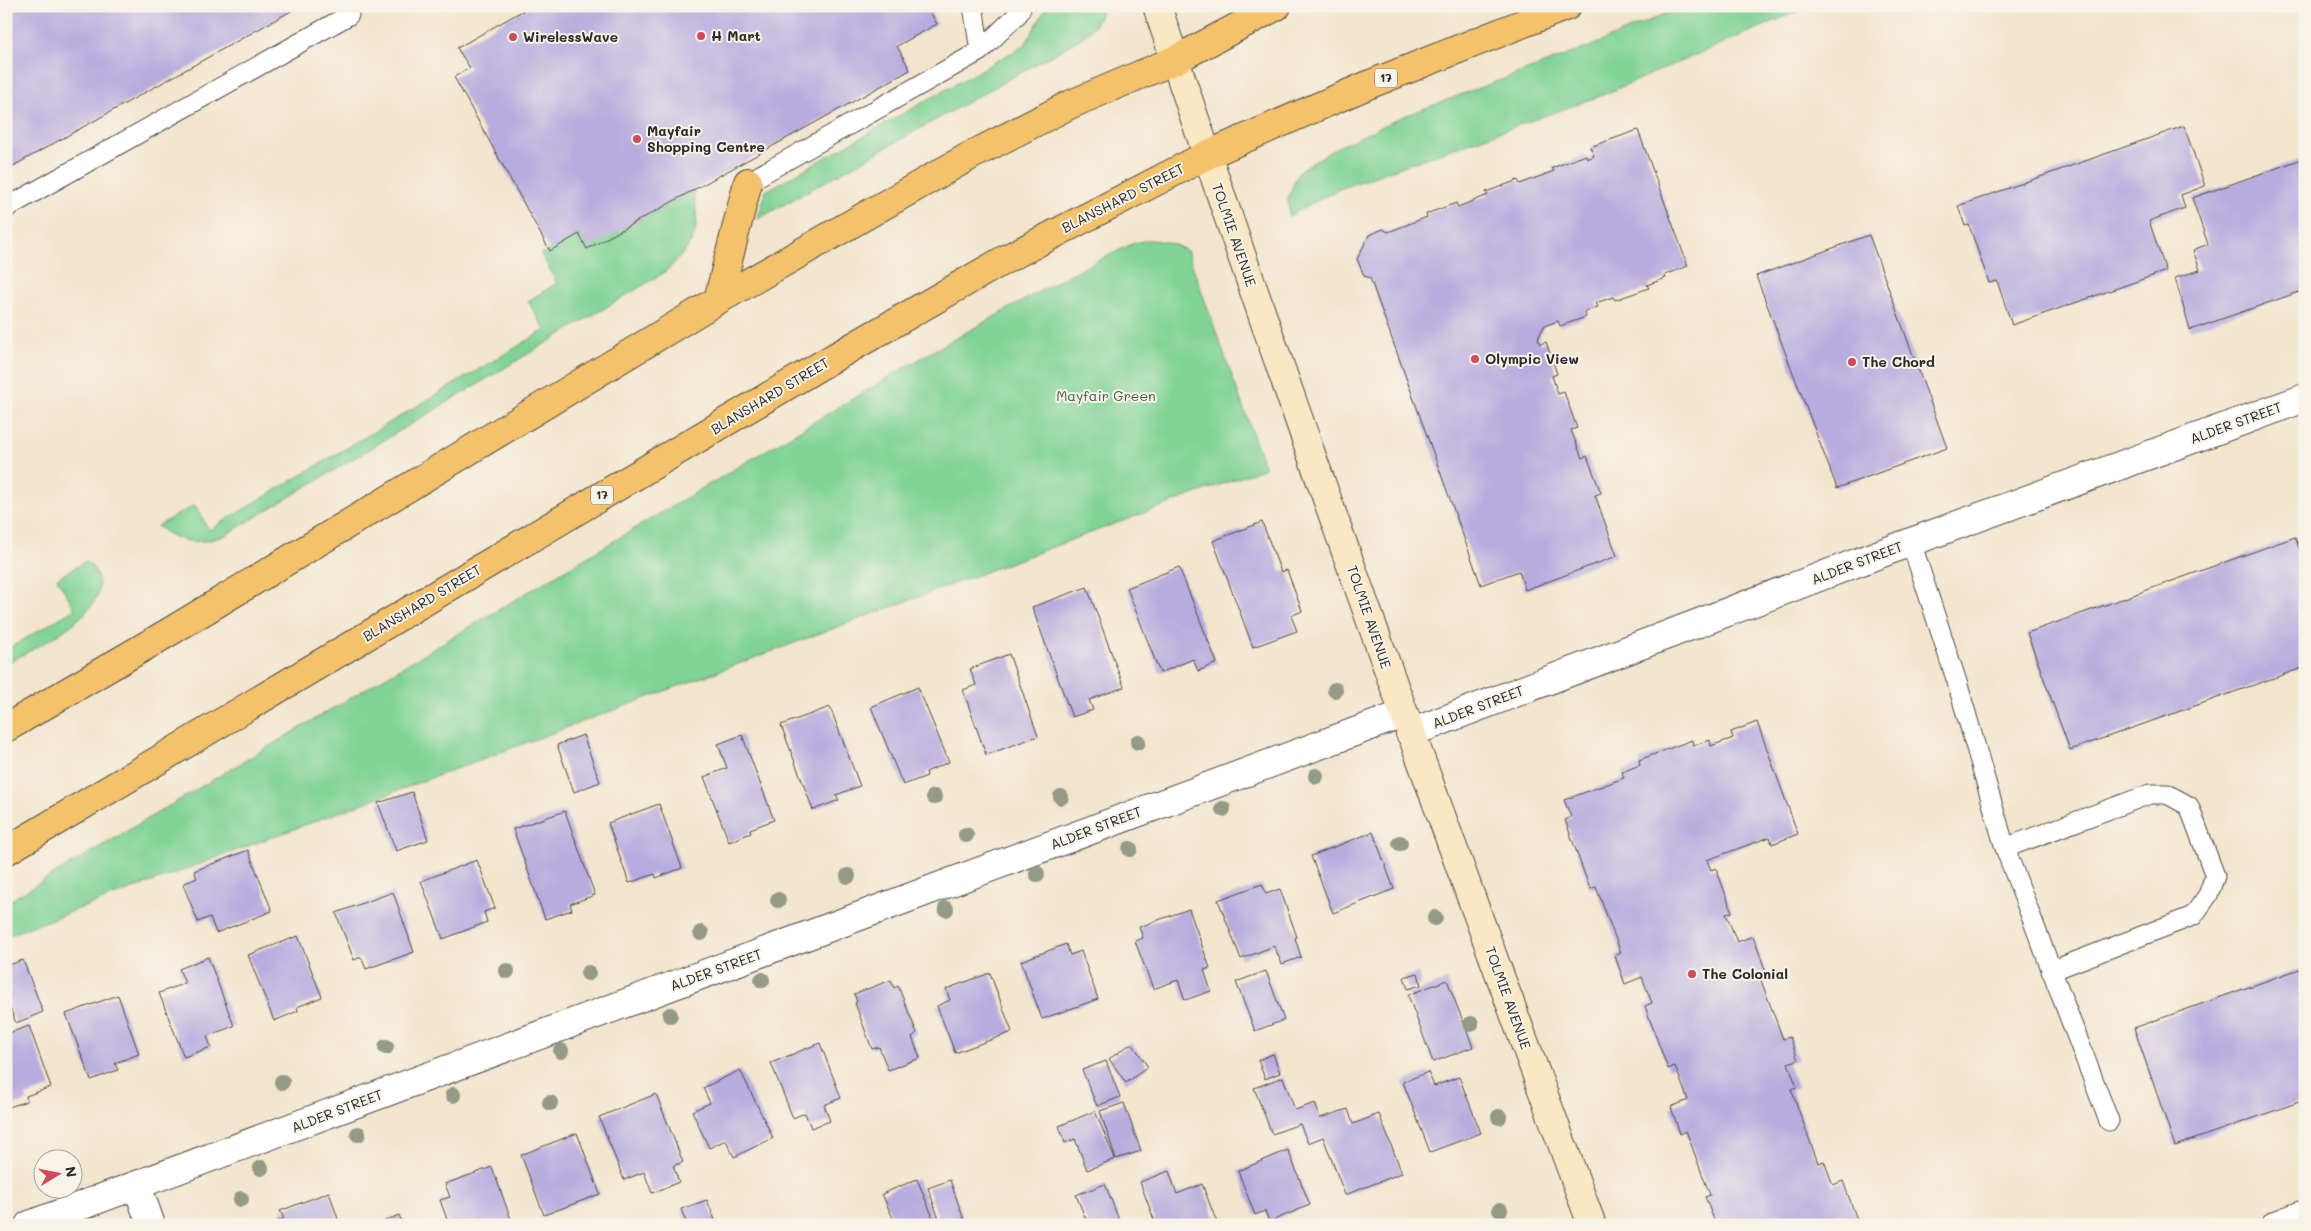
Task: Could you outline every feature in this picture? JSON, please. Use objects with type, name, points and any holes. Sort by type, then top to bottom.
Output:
[{"type":"main road","points":[[6,728],[170,632],[718,300],[970,156],[1069,105],[1175,60],[1277,6]]},
{"type":"main road","name":"BLANSHARD STREET","points":[[6,851],[836,356],[1004,260],[1207,156],[1368,85],[1567,6]]},
{"type":"main road","points":[[718,300],[748,182]]},
{"type":"street","name":"TOLMIE AVENUE","points":[[1157,6],[1207,156],[1407,723],[1592,1225]]},
{"type":"street","name":"ALDER STREET","points":[[29,1225],[2305,398]]},
{"type":"street","points":[[137,1185],[151,1225]]},
{"type":"street","points":[[2276,1225],[2305,1214]]},
{"type":"lane","points":[[973,6],[980,51]]},
{"type":"lane","points":[[748,182],[980,51],[1018,14],[1022,6]]},
{"type":"lane","points":[[6,208],[349,15]]},
{"type":"lane","points":[[1911,542],[1957,682],[2005,848],[2109,1121]]},
{"type":"lane","points":[[2005,848],[2150,794],[2167,794],[2189,806],[2215,876],[2208,895],[2193,916],[2051,971]]},
{"type":"green space","points":[[1047,6],[1102,6],[1094,27],[1077,41],[758,219],[766,191],[1025,45]]},
{"type":"green space","points":[[1683,6],[1810,6],[1600,96],[1339,189],[1289,216],[1288,198],[1299,171],[1336,148],[1404,116],[1589,47]]},
{"type":"green space","points":[[693,190],[696,216],[694,236],[684,253],[665,272],[224,536],[205,541],[189,541],[174,536],[157,526],[195,505],[209,530],[545,330],[528,301],[557,283],[541,254],[579,234],[587,248]]},
{"type":"green space","name":"Mayfair Green","points":[[1146,240],[1167,242],[1187,251],[1265,468],[6,936],[6,903],[933,351],[1069,275],[1132,244]]},
{"type":"green space","points":[[86,561],[98,577],[98,593],[89,608],[75,622],[57,635],[6,664],[6,650],[75,609],[57,578]]},
{"type":"building","points":[[6,6],[300,6],[6,170]]},
{"type":"building","name":"Mayfair Shopping Centre","points":[[531,6],[927,6],[937,24],[897,46],[910,70],[587,249],[579,234],[550,251],[454,77],[470,68],[457,48]]},
{"type":"building","points":[[2184,126],[2205,186],[2181,195],[2185,208],[2149,221],[2166,271],[2012,325],[1997,281],[1989,283],[1969,225],[1965,226],[1958,206]]},
{"type":"building","name":"Olympic View","points":[[1638,130],[1688,266],[1665,275],[1666,278],[1647,285],[1649,288],[1615,300],[1613,297],[1596,303],[1598,307],[1585,311],[1586,317],[1560,326],[1558,321],[1544,326],[1538,339],[1540,344],[1546,342],[1557,374],[1552,376],[1558,394],[1564,392],[1577,428],[1571,430],[1582,458],[1587,456],[1601,493],[1595,495],[1617,556],[1525,590],[1519,571],[1481,585],[1370,278],[1364,276],[1357,259],[1369,235],[1383,229],[1388,232],[1427,217],[1426,214],[1456,203],[1458,207],[1488,195],[1486,192],[1518,180],[1520,184],[1554,171],[1552,168],[1586,155],[1587,159],[1594,156],[1590,147]]},
{"type":"building","points":[[2305,158],[2305,290],[2190,330],[2175,278],[2200,270],[2193,250],[2208,244],[2192,198]]},
{"type":"building","name":"The Chord","points":[[1869,235],[1947,448],[1837,488],[1756,276]]},
{"type":"building","points":[[1262,522],[1281,572],[1287,570],[1302,611],[1291,616],[1297,631],[1253,647],[1213,541]]},
{"type":"building","points":[[2295,537],[2305,565],[2305,667],[2070,750],[2027,633]]},
{"type":"building","points":[[1179,567],[1217,663],[1198,671],[1193,659],[1160,673],[1127,588]]},
{"type":"building","points":[[1087,587],[1124,687],[1089,700],[1093,710],[1072,717],[1032,607]]},
{"type":"building","points":[[1009,654],[1038,736],[986,755],[963,690],[976,685],[970,669]]},
{"type":"building","points":[[918,687],[949,762],[926,772],[927,776],[903,785],[871,707]]},
{"type":"building","points":[[830,707],[860,786],[836,795],[839,800],[813,810],[781,725]]},
{"type":"building","name":"The Colonial","points":[[1757,722],[1798,834],[1772,844],[1770,837],[1707,860],[1711,870],[1716,868],[1732,912],[1726,914],[1737,942],[1753,936],[1766,972],[1759,975],[1783,1039],[1790,1037],[1798,1060],[1788,1063],[1797,1087],[1791,1089],[1818,1163],[1824,1161],[1833,1185],[1843,1181],[1859,1225],[1716,1225],[1705,1197],[1710,1195],[1686,1131],[1680,1134],[1671,1107],[1688,1100],[1675,1066],[1668,1069],[1656,1037],[1645,1006],[1652,1003],[1642,977],[1625,984],[1615,956],[1621,953],[1596,887],[1590,889],[1565,820],[1571,817],[1564,800],[1624,778],[1622,772],[1640,765],[1639,760],[1692,740],[1693,746],[1710,740],[1711,746],[1733,738],[1731,732]]},
{"type":"building","points":[[583,735],[600,782],[574,792],[557,745]]},
{"type":"building","points":[[742,735],[774,820],[750,829],[751,833],[729,842],[704,777],[727,768],[718,744]]},
{"type":"building","points":[[412,792],[428,840],[396,851],[378,803]]},
{"type":"building","points":[[659,804],[682,868],[656,878],[655,874],[629,883],[608,823]]},
{"type":"building","points":[[565,811],[595,895],[570,904],[572,910],[545,919],[513,829]]},
{"type":"building","points":[[1373,832],[1394,889],[1333,913],[1311,856]]},
{"type":"building","points":[[248,850],[272,911],[216,933],[210,917],[198,922],[183,884],[197,878],[194,871]]},
{"type":"building","points":[[477,860],[495,908],[484,912],[487,922],[443,939],[421,881]]},
{"type":"building","points":[[1262,884],[1266,894],[1280,889],[1297,937],[1295,938],[1301,957],[1282,964],[1274,946],[1241,959],[1218,900]]},
{"type":"building","points":[[393,892],[414,952],[366,969],[361,957],[354,960],[336,913]]},
{"type":"building","points":[[1189,909],[1210,968],[1204,970],[1211,991],[1185,1000],[1178,980],[1153,989],[1135,941],[1143,938],[1139,927]]},
{"type":"building","points":[[298,936],[322,997],[297,1007],[298,1011],[274,1021],[248,955]]},
{"type":"building","points":[[1066,944],[1070,955],[1081,951],[1098,999],[1042,1019],[1021,961]]},
{"type":"building","points":[[208,957],[234,1026],[207,1036],[211,1047],[184,1057],[159,993],[185,983],[179,969]]},
{"type":"building","points":[[23,960],[43,1012],[16,1023],[6,997],[6,966]]},
{"type":"building","points":[[2305,967],[2305,1100],[2175,1146],[2134,1028]]},
{"type":"building","points":[[1266,971],[1284,1020],[1255,1031],[1236,982]]},
{"type":"building","points":[[990,973],[1012,1032],[955,1053],[937,1006],[950,1000],[946,989]]},
{"type":"building","points":[[1418,973],[1421,985],[1408,989],[1404,977]]},
{"type":"building","points":[[891,980],[894,988],[898,986],[917,1033],[912,1037],[920,1058],[888,1070],[879,1047],[872,1049],[855,1003],[857,1002],[854,994]]},
{"type":"building","points":[[1447,980],[1473,1047],[1433,1062],[1408,995]]},
{"type":"building","points":[[118,995],[139,1054],[115,1063],[118,1070],[91,1080],[66,1014]]},
{"type":"building","points":[[29,1026],[51,1087],[26,1096],[27,1101],[6,1108],[6,1034]]},
{"type":"building","points":[[820,1043],[841,1098],[824,1105],[830,1121],[811,1128],[805,1113],[793,1118],[771,1063]]},
{"type":"building","points":[[1132,1043],[1148,1067],[1126,1083],[1109,1059]]},
{"type":"building","points":[[1273,1054],[1280,1073],[1265,1079],[1258,1060]]},
{"type":"building","points":[[1106,1061],[1120,1097],[1097,1106],[1082,1070]]},
{"type":"building","points":[[740,1070],[773,1138],[734,1157],[726,1140],[709,1148],[692,1111],[710,1103],[703,1088]]},
{"type":"building","points":[[1428,1072],[1434,1086],[1459,1077],[1481,1133],[1430,1152],[1403,1082]]},
{"type":"building","points":[[1283,1077],[1295,1110],[1315,1103],[1320,1118],[1348,1109],[1353,1124],[1379,1114],[1402,1173],[1345,1195],[1323,1137],[1308,1143],[1300,1124],[1272,1134],[1254,1088]]},
{"type":"building","points":[[656,1094],[683,1162],[673,1166],[679,1182],[652,1193],[644,1172],[624,1180],[599,1117]]},
{"type":"building","points":[[1124,1103],[1141,1151],[1116,1159],[1100,1111]]},
{"type":"building","points":[[1095,1111],[1115,1159],[1087,1170],[1075,1139],[1065,1143],[1059,1126]]},
{"type":"building","points":[[577,1133],[600,1194],[544,1215],[521,1155]]},
{"type":"building","points":[[1288,1150],[1310,1205],[1269,1222],[1265,1211],[1255,1215],[1238,1171]]},
{"type":"building","points":[[492,1167],[513,1225],[449,1225],[440,1200],[450,1197],[445,1184]]},
{"type":"building","points":[[1169,1171],[1177,1194],[1202,1184],[1218,1225],[1156,1225],[1140,1182]]},
{"type":"building","points":[[917,1179],[936,1225],[896,1225],[882,1194]]},
{"type":"building","points":[[950,1180],[964,1220],[951,1225],[941,1225],[928,1188]]},
{"type":"building","points":[[1105,1184],[1121,1225],[1079,1225],[1087,1222],[1076,1195]]},
{"type":"building","points":[[329,1192],[340,1225],[272,1225],[284,1218],[280,1211]]},
{"type":"building","points":[[707,1200],[717,1225],[687,1225],[681,1209]]},
{"type":"building","points":[[399,1215],[403,1225],[376,1225]]},
{"type":"place","name":"H Mart","points":[[701,36]]},
{"type":"place","name":"WirelessWave","points":[[513,37]]},
{"type":"place","name":"Mayfair Shopping Centre","points":[[637,139]]},
{"type":"place","name":"Olympic View","points":[[1475,359]]},
{"type":"place","name":"The Chord","points":[[1852,362]]},
{"type":"place","name":"The Colonial","points":[[1692,974]]}]
